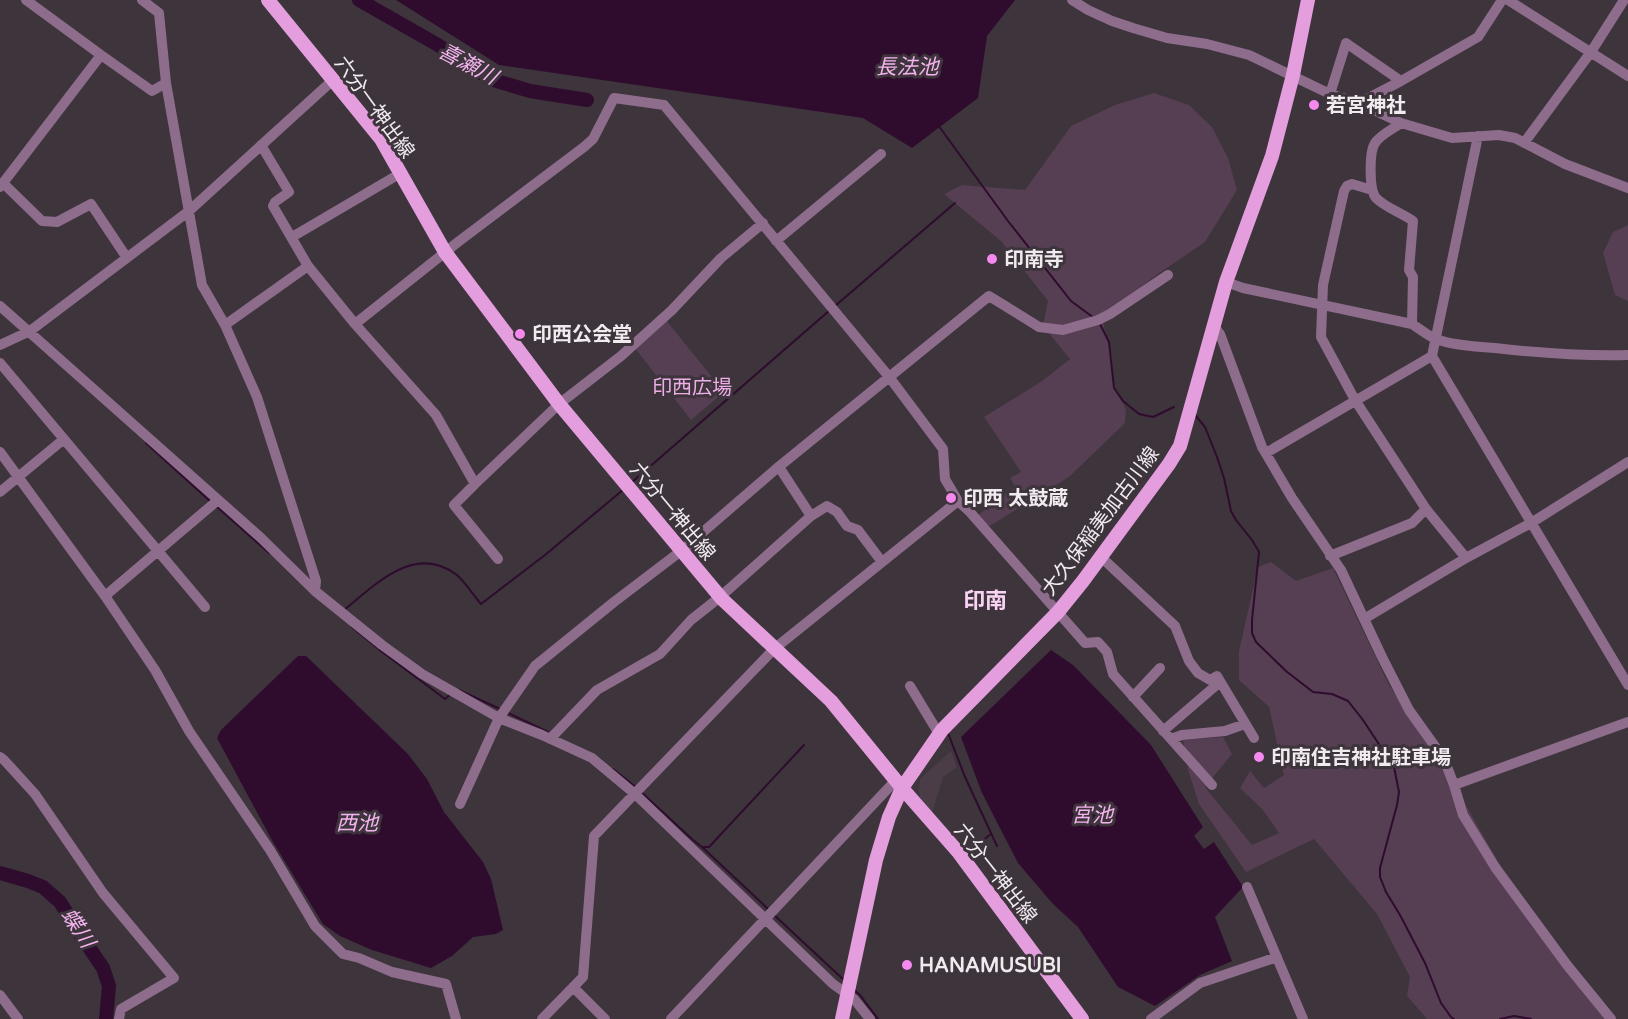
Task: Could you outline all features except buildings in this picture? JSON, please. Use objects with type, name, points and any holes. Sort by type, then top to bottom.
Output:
[{"type":"main road","name":"六分一神出線","points":[[268,0],[381,139],[445,252],[560,404],[720,597],[831,701],[959,853],[1082,1019]]},
{"type":"main road","name":"大久保稲美加古川線","points":[[842,1019],[876,860],[899,784],[939,734],[1058,612],[1101,557],[1180,446],[1226,282],[1272,156],[1293,75],[1308,0]]},
{"type":"street","points":[[26,0],[152,91],[166,83]]},
{"type":"street","points":[[142,0],[159,13],[166,83],[202,285],[225,325],[257,397],[316,580],[315,591]]},
{"type":"street","points":[[1072,0],[1112,21],[1167,38],[1207,44],[1249,55],[1330,94],[1359,103],[1401,123],[1452,138],[1498,135],[1515,138],[1565,164],[1628,188]]},
{"type":"street","points":[[1359,103],[1478,38],[1503,0]]},
{"type":"street","points":[[1508,0],[1628,76]]},
{"type":"street","points":[[1524,143],[1591,52],[1624,0]]},
{"type":"street","points":[[1330,94],[1346,43],[1401,81]]},
{"type":"street","points":[[101,55],[2,185],[42,221],[57,222],[91,204],[127,258]]},
{"type":"street","points":[[0,345],[30,331],[189,211],[333,80]]},
{"type":"street","points":[[355,324],[445,252],[584,147],[593,139],[614,98],[664,105],[890,378],[943,449],[945,479],[958,501],[1085,643],[1098,642],[1107,652],[1113,674],[1212,785]]},
{"type":"street","points":[[1401,123],[1375,141],[1371,152],[1371,177],[1375,197],[1413,221],[1409,270],[1413,277],[1412,324]]},
{"type":"street","points":[[1478,136],[1432,356],[1628,686]]},
{"type":"street","points":[[261,145],[290,192],[275,202],[273,206],[308,266],[355,324],[436,415],[476,484]]},
{"type":"street","points":[[776,241],[881,154]]},
{"type":"street","points":[[292,237],[400,173]]},
{"type":"street","points":[[1372,190],[1352,184],[1344,191],[1323,285],[1321,337],[1355,400],[1426,510],[1466,558]]},
{"type":"street","points":[[498,559],[454,505],[560,404],[621,357],[672,310],[721,258],[763,224]]},
{"type":"street","points":[[225,325],[308,266]]},
{"type":"street","points":[[460,804],[499,718],[535,666],[681,551],[779,467],[988,296],[1039,327],[1063,330],[1098,320],[1110,314],[1168,274]]},
{"type":"street","points":[[1226,282],[1243,288],[1412,324],[1435,339],[1478,347],[1534,352],[1628,355]]},
{"type":"street","points":[[0,306],[260,537],[315,591],[382,645],[422,674],[499,718],[592,758],[635,794],[833,984],[855,999],[870,1019]]},
{"type":"street","points":[[1214,326],[1220,334],[1262,447],[1292,498],[1341,570],[1409,710],[1444,759],[1463,815],[1495,867],[1611,1019]]},
{"type":"street","points":[[1266,453],[1432,356]]},
{"type":"street","points":[[0,363],[205,607]]},
{"type":"street","points":[[0,492],[64,439]]},
{"type":"street","points":[[0,452],[105,596],[155,670],[189,731],[270,850],[315,926],[343,954],[392,972],[446,984],[456,1019]]},
{"type":"street","points":[[1364,619],[1466,558],[1531,523],[1628,462]]},
{"type":"street","points":[[779,467],[811,516]]},
{"type":"street","points":[[105,596],[218,500]]},
{"type":"street","points":[[542,1019],[583,977],[594,836],[774,649],[958,501]]},
{"type":"street","points":[[550,739],[597,690],[660,654],[691,620],[720,597],[758,557],[827,506],[837,512],[847,526],[858,530],[882,562]]},
{"type":"street","points":[[1330,556],[1412,523],[1426,510]]},
{"type":"street","points":[[1101,557],[1175,626],[1189,661],[1198,673],[1210,680],[1217,676],[1254,738]]},
{"type":"street","points":[[1133,697],[1160,668]]},
{"type":"street","points":[[1167,735],[1220,682]]},
{"type":"street","points":[[910,686],[939,734]]},
{"type":"street","points":[[1454,785],[1628,722]]},
{"type":"street","points":[[1167,735],[1225,731],[1245,724]]},
{"type":"street","points":[[0,757],[35,794],[103,893],[174,978],[121,1009],[119,1019]]},
{"type":"street","points":[[671,1019],[765,918],[899,784]]},
{"type":"street","points":[[1247,887],[1304,1019]]},
{"type":"street","points":[[1151,1019],[1200,982],[1277,957]]},
{"type":"street","points":[[573,987],[605,1019]]},
{"type":"street","points":[[0,995],[18,1019]]},
{"type":"shaded area","points":[[951,751],[957,767],[943,777],[931,816],[921,801],[920,779]]},
{"type":"green space","points":[[1154,93],[1189,105],[1212,127],[1228,158],[1237,190],[1205,242],[1155,276],[1102,319],[1112,358],[1113,386],[1126,409],[1125,423],[1069,477],[988,527],[978,515],[1015,487],[1010,478],[1021,472],[984,417],[1042,381],[1070,359],[1043,326],[1048,301],[1001,241],[944,194],[962,185],[1025,190],[1071,126],[1115,105]]},
{"type":"green space","points":[[1628,225],[1628,301],[1615,295],[1603,253],[1613,232]]},
{"type":"green space","name":"印西広場","points":[[666,320],[724,392],[691,420],[634,347]]},
{"type":"green space","points":[[1271,562],[1296,581],[1333,568],[1389,685],[1436,753],[1532,921],[1611,1019],[1427,1019],[1407,996],[1410,977],[1377,914],[1314,839],[1246,872],[1199,804],[1189,773],[1183,740],[1223,737],[1232,754],[1205,787],[1252,845],[1279,833],[1263,810],[1240,788],[1250,771],[1264,788],[1284,775],[1269,707],[1239,680],[1239,651],[1258,567]]},
{"type":"water","name":"長法池","points":[[396,0],[1015,0],[987,36],[978,98],[912,148],[863,118],[499,65]]},
{"type":"water","name":"宮池","points":[[1051,650],[1073,665],[1151,745],[1203,827],[1194,836],[1204,849],[1214,842],[1243,887],[1215,917],[1232,961],[1200,975],[1155,1006],[1118,987],[1078,927],[1053,904],[1018,863],[982,793],[961,737]]},
{"type":"water","name":"西池","points":[[298,656],[306,656],[408,754],[427,779],[444,812],[483,862],[491,879],[503,930],[496,934],[473,937],[452,956],[431,968],[372,950],[340,936],[323,924],[273,842],[217,738],[221,730]]},
{"type":"waterway","name":"喜瀬川","points":[[359,0],[438,45],[490,79],[530,91],[587,100]]},
{"type":"waterway","points":[[938,125],[1008,221],[1071,301],[1094,318]]},
{"type":"waterway","points":[[835,306],[955,203]]},
{"type":"waterway","points":[[631,483],[830,310]]},
{"type":"waterway","points":[[1100,324],[1109,342],[1114,388],[1123,401],[1139,414],[1153,417],[1174,407]]},
{"type":"waterway","points":[[1196,416],[1205,427],[1217,457],[1231,511],[1259,552],[1252,620],[1252,633],[1256,642],[1286,671],[1313,692],[1332,694],[1348,701],[1394,767],[1399,792],[1380,868],[1380,877],[1425,963],[1441,1003],[1454,1019]]},
{"type":"waterway","points":[[146,443],[211,502]]},
{"type":"waterway","points":[[344,610],[383,579],[411,565],[426,563],[441,566],[457,575],[481,604],[545,555],[624,489]]},
{"type":"waterway","points":[[215,505],[269,553]]},
{"type":"waterway","points":[[352,627],[445,699],[451,694]]},
{"type":"waterway","points":[[459,690],[500,709]]},
{"type":"waterway","points":[[508,713],[548,732]]},
{"type":"waterway","points":[[948,733],[965,777],[997,846]]},
{"type":"waterway","points":[[641,792],[693,840],[702,847],[709,847],[804,745]]},
{"type":"waterway","points":[[613,769],[637,788]]},
{"type":"waterway","points":[[965,854],[991,834]]},
{"type":"waterway","points":[[702,847],[768,909]]},
{"type":"waterway","name":"蝶川","points":[[0,873],[43,887],[60,902],[103,968],[109,986],[106,1019]]},
{"type":"waterway","points":[[774,915],[845,981]]},
{"type":"waterway","points":[[853,989],[878,1019]]},
{"type":"waterway","points":[[1500,1019],[1514,1016],[1531,1019]]},
{"type":"place","name":"若宮神社","points":[[1314,105]]},
{"type":"place","name":"印南寺","points":[[992,259]]},
{"type":"place","name":"印西公会堂","points":[[520,334]]},
{"type":"place","name":"印西 太鼓蔵","points":[[951,498]]},
{"type":"place","name":"印南住吉神社駐車場","points":[[1259,757]]},
{"type":"place","name":"HANAMUSUBI","points":[[907,965]]},
{"type":"district","name":"印南","points":[[985,600]]}]
